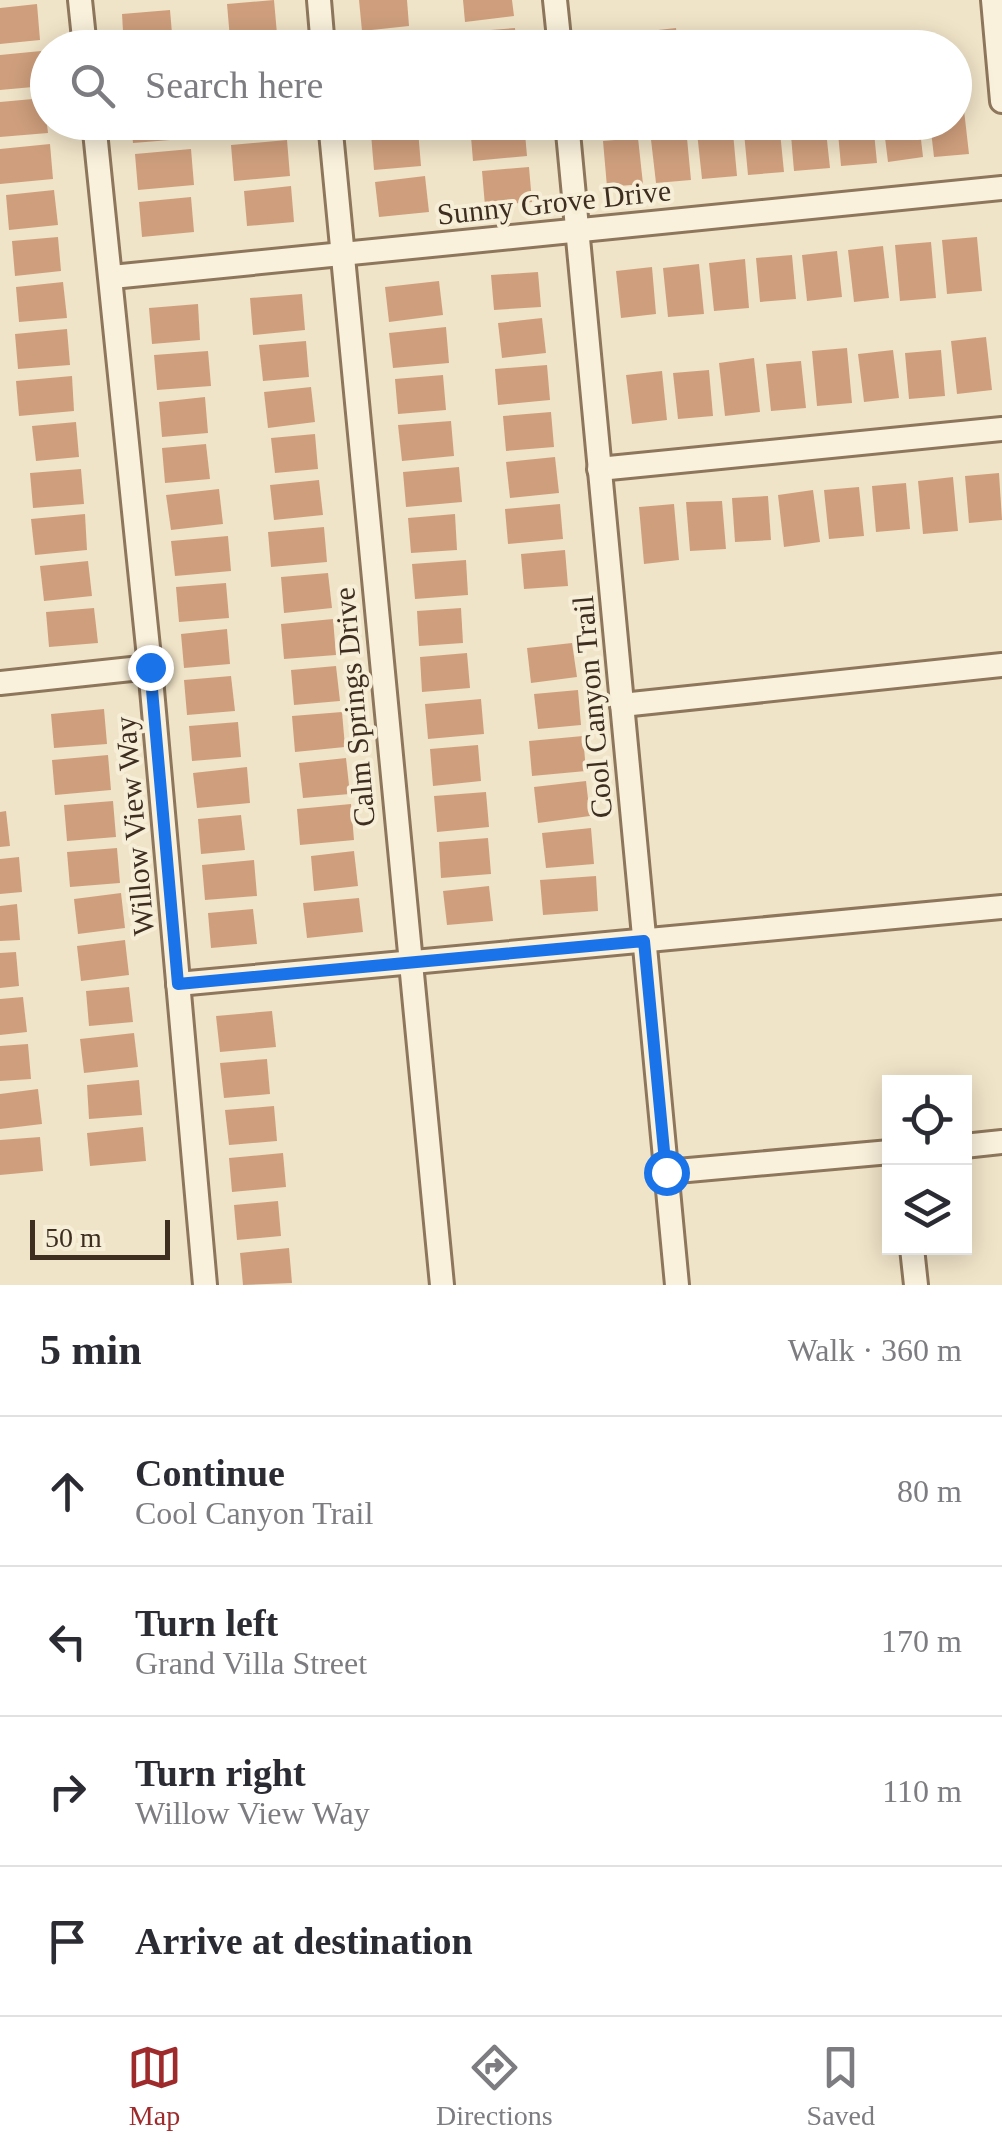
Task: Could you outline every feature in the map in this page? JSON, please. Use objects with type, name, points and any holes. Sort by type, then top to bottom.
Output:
[{"type":"street","points":[[80,0],[83,30]]},
{"type":"street","points":[[319,0],[322,30]]},
{"type":"street","points":[[555,0],[558,30]]},
{"type":"street","points":[[993,0],[1002,102]]},
{"type":"street","name":"Willow View Way","points":[[96,140],[150,667],[205,1285]]},
{"type":"street","name":"Calm Springs Drive","points":[[332,140],[442,1285]]},
{"type":"street","name":"Cool Canyon Trail","points":[[568,140],[676,1285]]},
{"type":"street","name":"Sunny Grove Drive","points":[[112,276],[1002,188]]},
{"type":"street","points":[[600,469],[1002,428]]},
{"type":"street","points":[[622,705],[1002,665]]},
{"type":"street","points":[[0,683],[150,667]]},
{"type":"street","points":[[178,984],[1002,908]]},
{"type":"street","points":[[972,1145],[1002,1142]]},
{"type":"street","points":[[666,1172],[882,1153]]},
{"type":"street","points":[[913,1255],[916,1285]]},
{"type":"building","points":[[274,0],[277,30],[229,30],[227,4]]},
{"type":"building","points":[[359,0],[407,0],[409,26],[362,30]]},
{"type":"building","points":[[463,0],[512,0],[514,16],[465,22]]},
{"type":"building","points":[[37,4],[39,30],[30,30],[30,41],[0,44],[0,8]]},
{"type":"building","points":[[170,10],[172,30],[123,30],[122,14]]},
{"type":"building","points":[[30,52],[30,87],[0,90],[0,55]]},
{"type":"building","points":[[30,99],[30,134],[0,137],[0,102]]},
{"type":"building","points":[[287,140],[290,176],[234,181],[231,145]]},
{"type":"building","points":[[372,140],[419,140],[421,166],[374,170]]},
{"type":"building","points":[[471,140],[526,140],[527,156],[473,161]]},
{"type":"building","points":[[638,140],[643,184],[607,187],[603,141]]},
{"type":"building","points":[[651,140],[687,140],[691,180],[656,183]]},
{"type":"building","points":[[698,140],[734,140],[737,176],[702,179]]},
{"type":"building","points":[[745,140],[781,140],[784,172],[748,175]]},
{"type":"building","points":[[791,140],[827,140],[830,168],[794,171]]},
{"type":"building","points":[[839,140],[875,140],[877,163],[841,166]]},
{"type":"building","points":[[885,140],[921,140],[923,157],[888,162]]},
{"type":"building","points":[[932,140],[967,140],[969,154],[934,157]]},
{"type":"building","points":[[50,144],[53,179],[0,184],[0,149]]},
{"type":"building","points":[[191,149],[194,185],[138,190],[135,154]]},
{"type":"building","points":[[529,167],[532,202],[485,206],[482,171]]},
{"type":"building","points":[[425,176],[429,212],[379,217],[375,182]]},
{"type":"building","points":[[291,186],[294,222],[247,226],[244,191]]},
{"type":"building","points":[[54,190],[58,225],[9,230],[6,195]]},
{"type":"building","points":[[191,197],[194,232],[142,237],[139,202]]},
{"type":"building","points":[[58,237],[61,271],[15,276],[12,241]]},
{"type":"building","points":[[977,237],[982,291],[947,294],[942,240]]},
{"type":"building","points":[[931,242],[936,298],[900,301],[895,245]]},
{"type":"building","points":[[883,246],[889,298],[854,302],[848,250]]},
{"type":"building","points":[[837,251],[842,297],[807,301],[802,255]]},
{"type":"building","points":[[792,255],[796,299],[760,302],[756,258]]},
{"type":"building","points":[[745,259],[749,308],[714,311],[709,263]]},
{"type":"building","points":[[699,264],[704,314],[668,317],[663,268]]},
{"type":"building","points":[[652,267],[656,314],[621,318],[616,271]]},
{"type":"building","points":[[538,272],[541,307],[494,310],[491,275]]},
{"type":"building","points":[[439,281],[443,315],[389,322],[385,287]]},
{"type":"building","points":[[63,282],[67,318],[19,322],[16,287]]},
{"type":"building","points":[[302,294],[305,330],[253,335],[250,298]]},
{"type":"building","points":[[198,304],[200,340],[152,344],[149,308]]},
{"type":"building","points":[[542,318],[546,353],[502,358],[498,323]]},
{"type":"building","points":[[446,327],[449,363],[393,368],[389,333]]},
{"type":"building","points":[[67,329],[70,365],[18,369],[15,334]]},
{"type":"building","points":[[986,337],[992,390],[957,394],[951,341]]},
{"type":"building","points":[[306,341],[309,377],[263,381],[259,345]]},
{"type":"building","points":[[847,348],[852,403],[817,406],[812,351]]},
{"type":"building","points":[[893,350],[899,398],[864,402],[858,354]]},
{"type":"building","points":[[941,350],[945,396],[909,399],[905,353]]},
{"type":"building","points":[[208,351],[211,386],[157,390],[154,355]]},
{"type":"building","points":[[754,358],[760,412],[725,416],[719,363]]},
{"type":"building","points":[[801,361],[806,408],[771,411],[766,364]]},
{"type":"building","points":[[547,365],[550,400],[498,405],[495,369]]},
{"type":"building","points":[[709,370],[713,416],[678,419],[673,373]]},
{"type":"building","points":[[662,371],[667,420],[632,424],[626,375]]},
{"type":"building","points":[[443,375],[446,410],[398,414],[395,379]]},
{"type":"building","points":[[72,376],[74,411],[19,416],[16,381]]},
{"type":"building","points":[[311,387],[315,422],[268,428],[264,392]]},
{"type":"building","points":[[205,397],[208,433],[162,437],[159,402]]},
{"type":"building","points":[[551,412],[554,447],[506,451],[503,416]]},
{"type":"building","points":[[451,421],[454,456],[402,461],[398,425]]},
{"type":"building","points":[[76,422],[79,457],[36,461],[32,426]]},
{"type":"building","points":[[315,434],[318,469],[275,473],[271,438]]},
{"type":"building","points":[[206,444],[210,479],[165,483],[162,448]]},
{"type":"building","points":[[555,457],[559,493],[510,498],[506,462]]},
{"type":"building","points":[[459,467],[462,502],[406,507],[403,472]]},
{"type":"building","points":[[81,469],[84,504],[33,508],[30,473]]},
{"type":"building","points":[[999,473],[1002,520],[969,523],[965,476]]},
{"type":"building","points":[[953,477],[958,531],[923,534],[918,481]]},
{"type":"building","points":[[319,480],[323,515],[274,520],[270,485]]},
{"type":"building","points":[[906,483],[910,529],[876,532],[872,486]]},
{"type":"building","points":[[859,487],[864,536],[829,539],[824,490]]},
{"type":"building","points":[[219,489],[223,524],[171,530],[166,495]]},
{"type":"building","points":[[813,490],[820,542],[784,547],[778,495]]},
{"type":"building","points":[[768,496],[771,540],[735,542],[732,498]]},
{"type":"building","points":[[722,501],[726,549],[690,551],[686,502]]},
{"type":"building","points":[[560,504],[563,539],[508,544],[505,509]]},
{"type":"building","points":[[674,504],[679,560],[644,564],[639,507]]},
{"type":"building","points":[[85,514],[87,550],[35,555],[31,519]]},
{"type":"building","points":[[455,514],[457,550],[411,553],[408,518]]},
{"type":"building","points":[[324,527],[327,562],[271,567],[268,532]]},
{"type":"building","points":[[228,536],[231,571],[175,576],[171,541]]},
{"type":"building","points":[[565,550],[568,586],[524,589],[521,554]]},
{"type":"building","points":[[466,560],[468,595],[415,599],[412,564]]},
{"type":"building","points":[[88,561],[92,596],[44,601],[40,566]]},
{"type":"building","points":[[328,573],[332,608],[284,613],[281,577]]},
{"type":"building","points":[[226,583],[229,618],[179,622],[176,587]]},
{"type":"building","points":[[94,608],[98,643],[49,647],[46,612]]},
{"type":"building","points":[[461,608],[463,643],[419,646],[417,611]]},
{"type":"building","points":[[333,619],[336,655],[284,659],[281,624]]},
{"type":"building","points":[[227,629],[230,664],[184,668],[181,634]]},
{"type":"building","points":[[572,643],[577,677],[531,683],[527,648]]},
{"type":"building","points":[[467,653],[470,688],[422,692],[420,657]]},
{"type":"building","points":[[336,666],[340,701],[294,705],[291,670]]},
{"type":"building","points":[[231,676],[235,711],[187,715],[184,680]]},
{"type":"building","points":[[578,690],[581,725],[538,729],[534,694]]},
{"type":"building","points":[[481,699],[484,734],[428,739],[425,704]]},
{"type":"building","points":[[104,709],[107,744],[54,748],[51,714]]},
{"type":"building","points":[[342,712],[345,747],[295,752],[292,716]]},
{"type":"building","points":[[238,722],[241,757],[192,761],[189,726]]},
{"type":"building","points":[[583,736],[586,771],[532,776],[529,741]]},
{"type":"building","points":[[478,745],[481,781],[433,786],[430,749]]},
{"type":"building","points":[[108,755],[111,790],[55,795],[52,760]]},
{"type":"building","points":[[346,758],[350,794],[303,798],[299,763]]},
{"type":"building","points":[[247,767],[250,803],[197,808],[193,773]]},
{"type":"building","points":[[586,781],[590,816],[538,823],[534,787]]},
{"type":"building","points":[[486,792],[489,827],[437,832],[434,796]]},
{"type":"building","points":[[113,801],[116,837],[67,841],[64,805]]},
{"type":"building","points":[[351,804],[354,840],[300,845],[297,809]]},
{"type":"building","points":[[6,811],[10,846],[0,847],[0,812]]},
{"type":"building","points":[[241,815],[245,850],[201,854],[198,819]]},
{"type":"building","points":[[591,828],[594,864],[546,868],[542,833]]},
{"type":"building","points":[[488,838],[491,874],[441,878],[439,842]]},
{"type":"building","points":[[117,848],[120,883],[70,887],[67,852]]},
{"type":"building","points":[[354,851],[358,886],[314,891],[311,856]]},
{"type":"building","points":[[19,857],[22,892],[0,894],[0,859]]},
{"type":"building","points":[[254,860],[257,896],[205,900],[202,865]]},
{"type":"building","points":[[596,876],[598,911],[543,915],[540,880]]},
{"type":"building","points":[[489,886],[493,921],[447,925],[443,891]]},
{"type":"building","points":[[121,893],[125,928],[78,934],[74,899]]},
{"type":"building","points":[[359,898],[363,932],[307,938],[303,903]]},
{"type":"building","points":[[17,904],[20,940],[0,941],[0,906]]},
{"type":"building","points":[[253,909],[257,944],[211,948],[208,913]]},
{"type":"building","points":[[125,940],[129,975],[81,981],[77,946]]},
{"type":"building","points":[[16,952],[19,986],[0,988],[0,953]]},
{"type":"building","points":[[129,987],[133,1022],[89,1026],[86,991]]},
{"type":"building","points":[[23,997],[27,1032],[0,1035],[0,999]]},
{"type":"building","points":[[272,1011],[276,1047],[220,1052],[216,1016]]},
{"type":"building","points":[[134,1033],[138,1067],[84,1073],[80,1039]]},
{"type":"building","points":[[28,1044],[31,1079],[0,1081],[0,1046]]},
{"type":"building","points":[[267,1059],[270,1094],[224,1098],[220,1063]]},
{"type":"building","points":[[139,1080],[142,1115],[89,1119],[87,1085]]},
{"type":"building","points":[[38,1089],[42,1124],[0,1129],[0,1094]]},
{"type":"building","points":[[274,1106],[277,1141],[229,1145],[225,1110]]},
{"type":"building","points":[[143,1127],[146,1161],[90,1166],[87,1133]]},
{"type":"building","points":[[40,1137],[43,1171],[0,1175],[0,1140]]},
{"type":"building","points":[[283,1153],[286,1187],[232,1192],[229,1158]]},
{"type":"building","points":[[278,1201],[281,1236],[237,1240],[234,1205]]},
{"type":"building","points":[[289,1248],[292,1283],[243,1285],[240,1253]]},
{"type":"route","points":[[150,667],[178,984],[644,941],[666,1172]]}]
